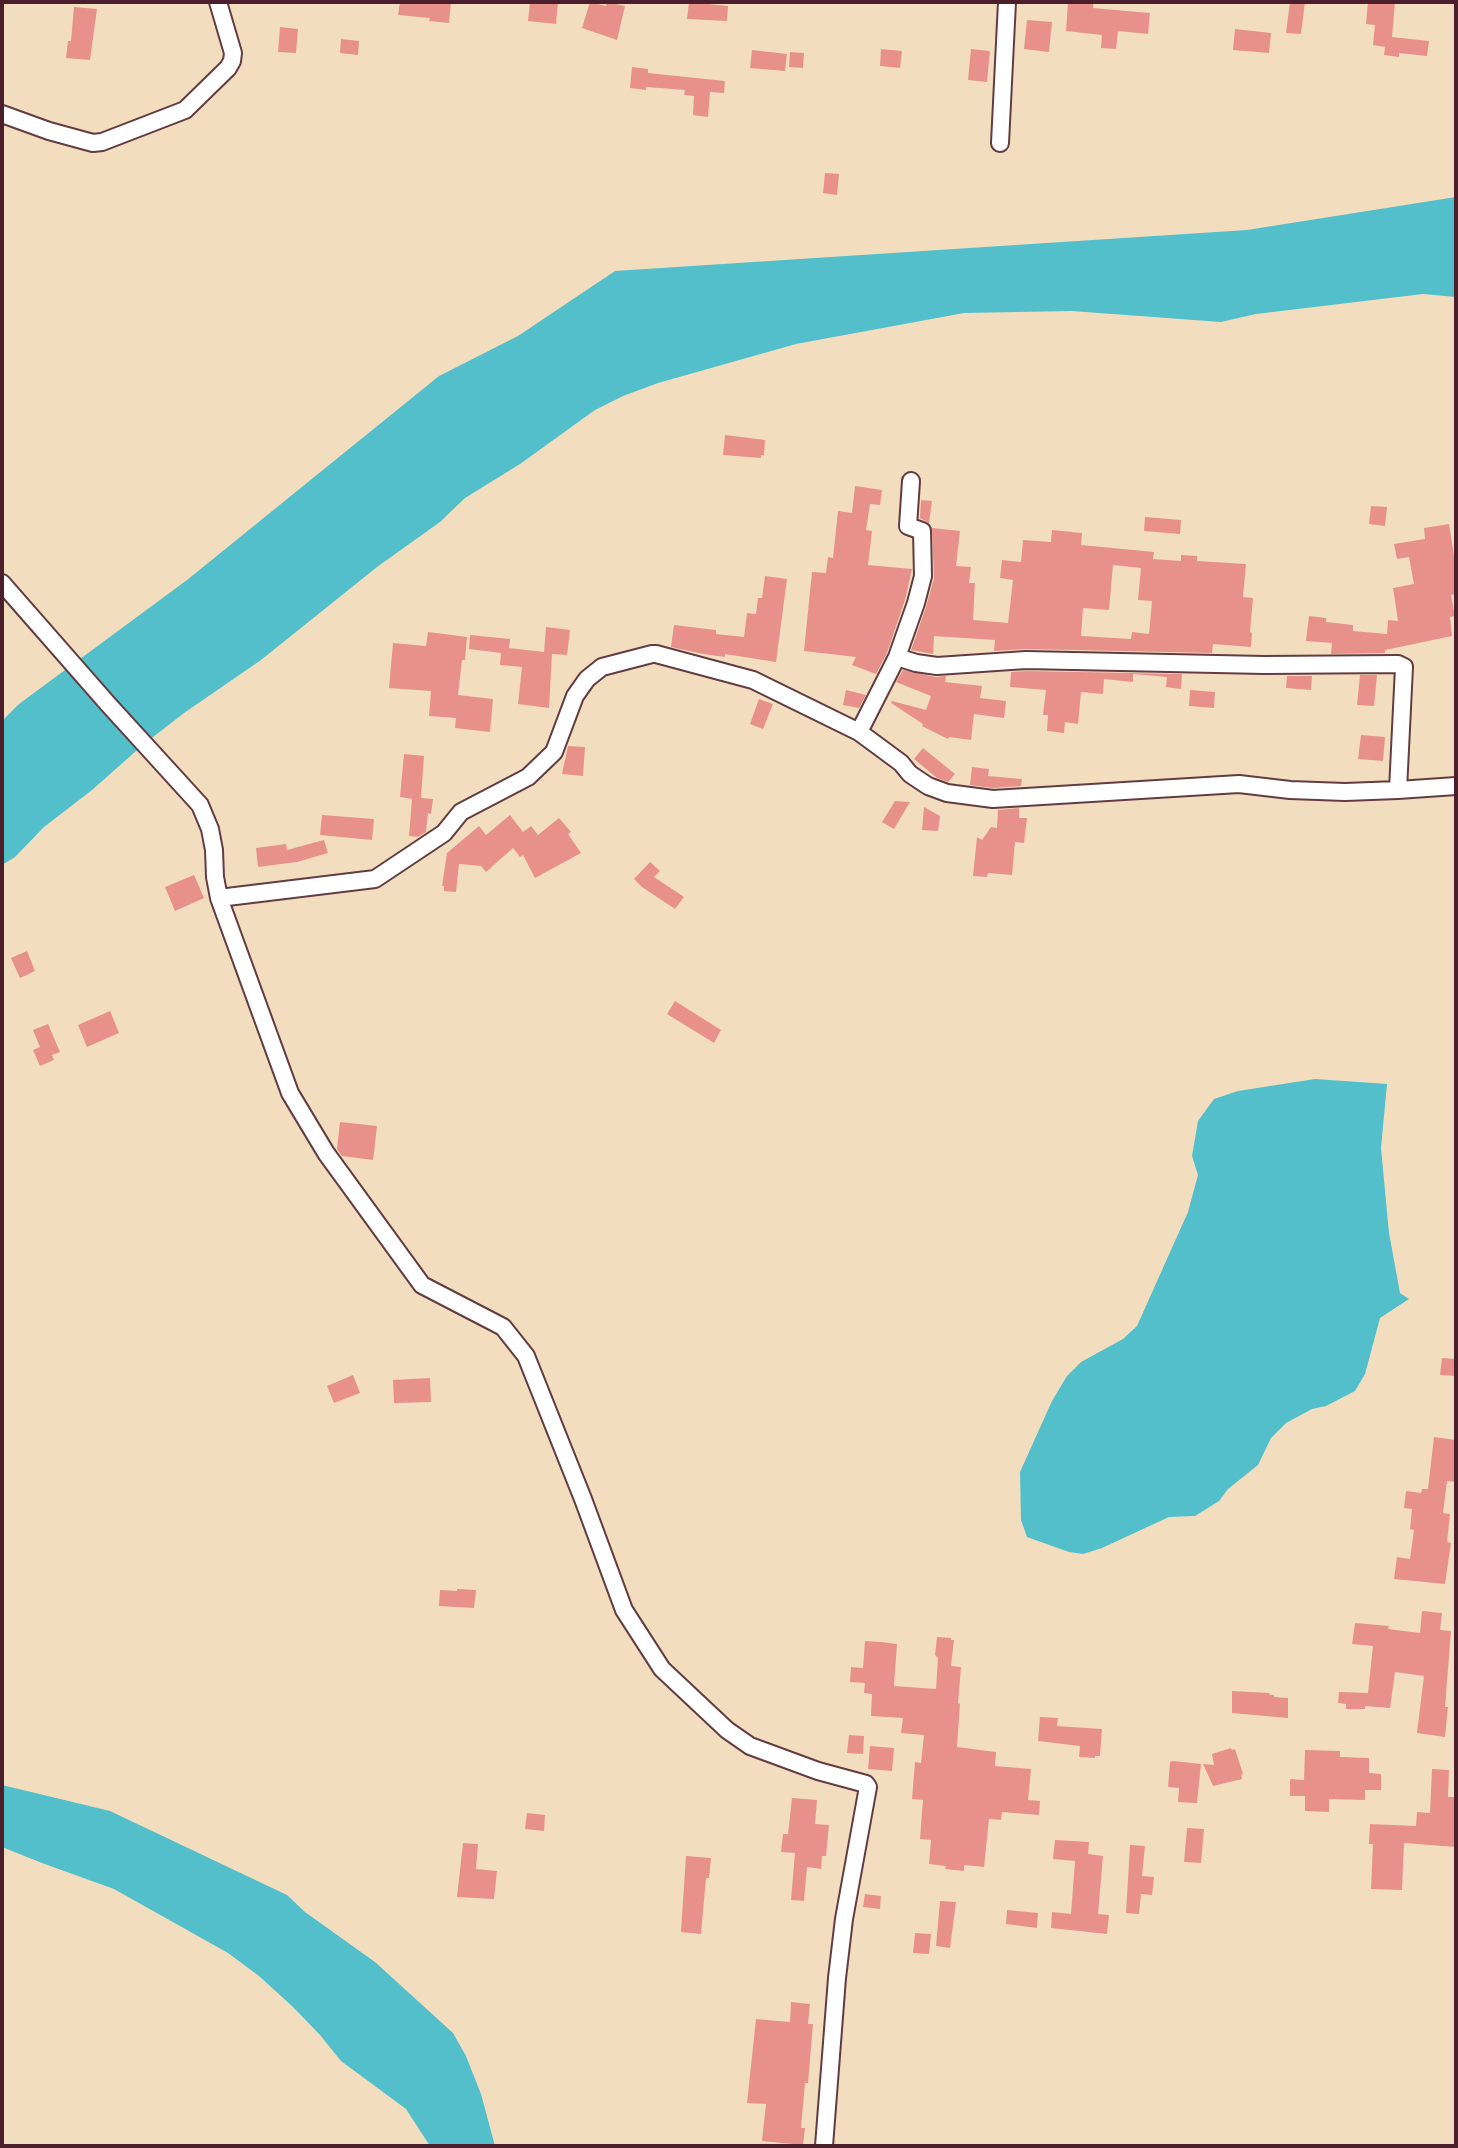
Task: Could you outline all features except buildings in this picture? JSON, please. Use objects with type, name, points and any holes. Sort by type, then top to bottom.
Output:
[{"type":"street","points":[[2,114],[93,143],[180,112],[232,61],[233,53],[218,2]]},
{"type":"street","points":[[1000,143],[1007,2]]},
{"type":"street","points":[[859,732],[897,657],[923,576],[922,531],[908,526],[911,481]]},
{"type":"street","points":[[2,583],[200,805],[210,829],[219,898],[290,1093],[326,1153],[422,1285],[503,1327],[526,1356],[624,1610],[662,1669],[727,1730],[750,1746],[868,1787],[844,1919],[824,2146]]},
{"type":"street","points":[[219,898],[375,879],[444,833],[461,812],[528,777],[554,752],[575,696],[587,679],[602,667],[652,654],[753,680],[859,732],[901,763],[910,774],[928,786],[947,793],[993,799],[1239,784],[1332,791],[1456,786]]},
{"type":"street","points":[[897,657],[937,666],[1026,660],[1264,665],[1398,664],[1404,667],[1398,790]]},
{"type":"water","points":[[1456,197],[1456,297],[1423,294],[1256,314],[1221,322],[1072,311],[964,313],[796,344],[623,396],[595,410],[520,464],[465,498],[440,522],[377,567],[261,660],[144,744],[2,865],[2,721],[19,704],[187,580],[439,376],[518,336],[615,271],[1247,230]]},
{"type":"water","points":[[1315,1079],[1387,1084],[1381,1148],[1389,1233],[1400,1293],[1409,1299],[1380,1318],[1365,1374],[1355,1391],[1286,1423],[1271,1438],[1258,1465],[1228,1489],[1219,1501],[1195,1516],[1169,1517],[1083,1554],[1027,1537],[1021,1520],[1020,1472],[1052,1401],[1067,1376],[1081,1362],[1123,1339],[1137,1326],[1188,1212],[1198,1175],[1192,1156],[1198,1121],[1214,1099],[1238,1091]]},
{"type":"water","points":[[2,1785],[110,1811],[287,1895],[305,1912],[375,1962],[453,2033],[481,2094],[495,2146],[430,2146],[406,2109],[341,2061],[293,2007],[228,1953],[114,1889],[2,1847]]}]
